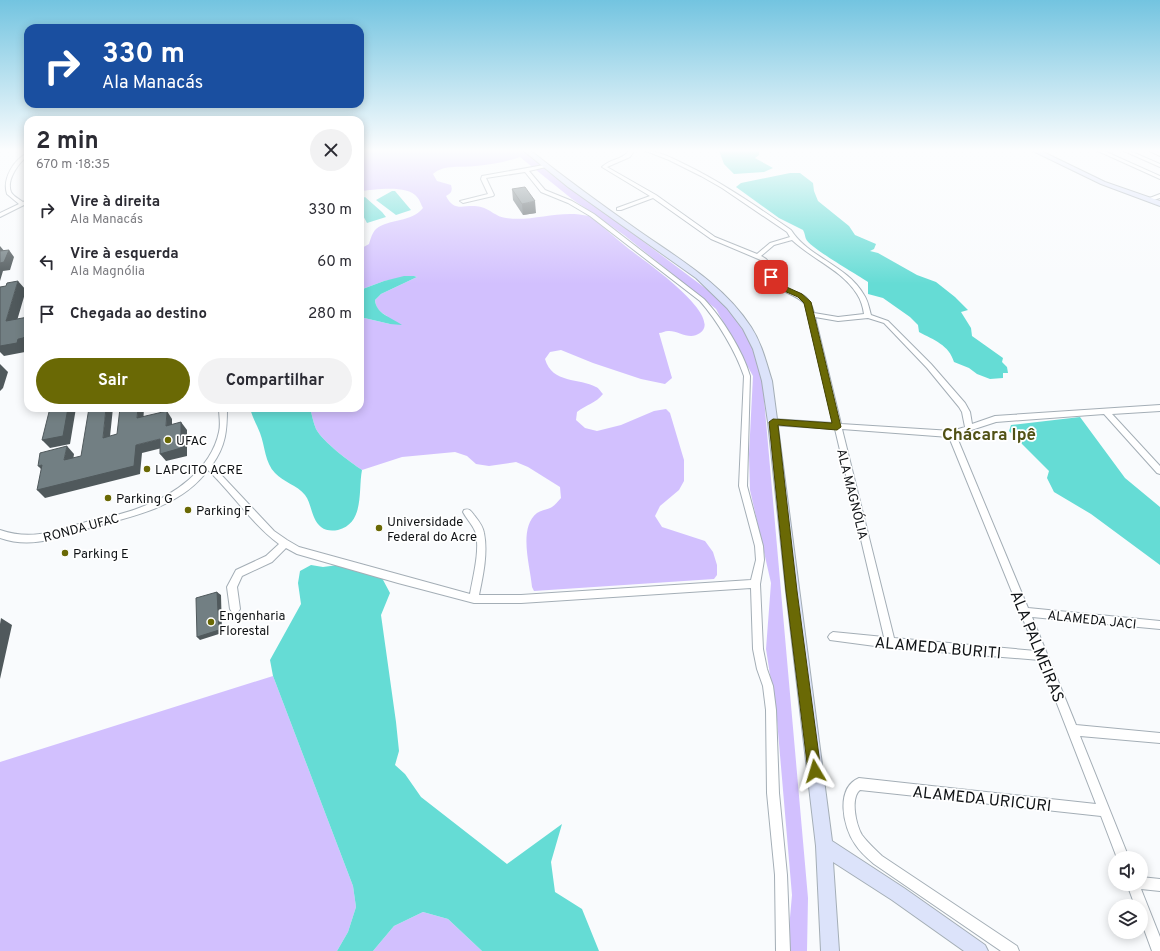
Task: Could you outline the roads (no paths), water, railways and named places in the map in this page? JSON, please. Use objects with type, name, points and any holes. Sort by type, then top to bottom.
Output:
[{"type":"street","points":[[11,195],[24,202]]},
{"type":"street","points":[[463,201],[489,195]]},
{"type":"street","points":[[554,195],[570,202],[592,215],[696,295],[713,312],[744,366],[748,386],[745,406],[743,474],[744,486],[759,546],[760,560],[755,584],[758,649],[762,669],[768,686],[771,710],[773,793],[781,875],[783,951]]},
{"type":"street","points":[[583,195],[699,276],[730,306],[747,328],[759,353],[768,381],[792,591],[824,846],[830,951]]},
{"type":"street","points":[[737,195],[786,228],[792,238],[853,284],[861,294],[868,316]]},
{"type":"street","points":[[1129,195],[1160,210]]},
{"type":"street","points":[[1139,195],[1160,204]]},
{"type":"street","points":[[619,209],[654,196]]},
{"type":"street","name":"ALA MAGNÓLIA","points":[[654,196],[709,236],[722,243],[765,260],[770,266],[771,277],[774,282],[805,299],[812,315],[837,427],[890,643]]},
{"type":"street","points":[[1150,199],[1160,196]]},
{"type":"street","points":[[0,215],[24,203]]},
{"type":"street","points":[[758,256],[772,244],[792,238]]},
{"type":"street","points":[[812,315],[838,319],[868,316],[881,319],[891,325],[928,366],[966,412],[969,428]]},
{"type":"street","points":[[773,422],[952,434],[995,419],[1160,408]]},
{"type":"street","points":[[1105,411],[1160,471]]},
{"type":"street","name":"RONDA UFAC","points":[[0,534],[8,538],[32,540],[141,511],[159,504],[176,494],[208,466],[223,432],[223,412]]},
{"type":"street","name":"ALA PALMEIRAS","points":[[952,434],[1043,656],[1120,851]]},
{"type":"street","points":[[208,466],[220,476],[273,537],[284,545],[384,575],[474,599],[521,600],[755,584]]},
{"type":"street","points":[[467,512],[480,533],[474,599]]},
{"type":"street","points":[[235,609],[232,587],[239,573],[269,559],[284,545]]},
{"type":"street","name":"ALAMEDA JACI","points":[[1024,612],[1160,625]]},
{"type":"street","name":"ALAMEDA BURITI","points":[[833,637],[1043,656]]},
{"type":"street","points":[[1072,730],[1160,738]]},
{"type":"street","name":"ALAMEDA URICURI","points":[[1012,951],[878,860],[863,845],[853,829],[850,814],[850,793],[854,786],[859,784],[1104,811]]},
{"type":"street","points":[[824,846],[898,894],[979,951]]},
{"type":"street","points":[[1148,884],[1160,885]]},
{"type":"street","points":[[1136,891],[1159,951]]},
{"type":"water","points":[[384,195],[399,195],[411,210],[396,215],[376,200]]},
{"type":"water","points":[[748,195],[816,195],[818,201],[849,226],[855,235],[876,244],[874,249],[870,251],[878,253],[917,275],[936,282],[955,297],[968,310],[961,312],[971,328],[972,336],[1003,358],[1002,362],[1007,367],[1008,373],[1003,373],[1003,378],[990,379],[954,362],[949,351],[945,347],[919,332],[918,325],[910,317],[883,298],[868,294],[868,282],[816,249],[806,239],[803,230],[779,218]]},
{"type":"water","points":[[364,197],[386,217],[367,223],[364,217]]},
{"type":"water","points":[[404,276],[417,277],[381,294],[375,300],[378,309],[381,312],[402,325],[390,324],[364,318],[364,288]]},
{"type":"water","points":[[251,412],[311,412],[316,429],[324,440],[362,470],[359,505],[353,520],[347,526],[334,531],[327,530],[318,524],[313,516],[305,495],[282,479],[272,469],[267,459],[260,433]]},
{"type":"water","points":[[1080,417],[1125,478],[1160,507],[1160,565],[1091,514],[1054,492],[1047,478],[1049,471],[1009,431],[1011,425]]},
{"type":"water","points":[[311,565],[323,567],[338,565],[382,578],[390,593],[381,615],[399,751],[395,765],[405,774],[421,797],[507,864],[562,824],[551,862],[555,892],[582,909],[599,951],[482,951],[448,919],[423,912],[394,926],[373,951],[337,951],[348,932],[356,907],[353,886],[273,676],[270,660],[301,604],[298,583],[300,571]]},
{"type":"place","name":"UFAC","points":[[168,440]]},
{"type":"place","name":"LAPCITO ACRE","points":[[147,469]]},
{"type":"place","name":"Parking G","points":[[108,498]]},
{"type":"place","name":"Parking F","points":[[188,510]]},
{"type":"place","name":"Universidade Federal do Acre","points":[[379,528]]},
{"type":"place","name":"Parking E","points":[[65,553]]},
{"type":"place","name":"Engenharia Florestal","points":[[211,622]]},
{"type":"district","name":"Chácara Ipê","points":[[989,434]]}]
